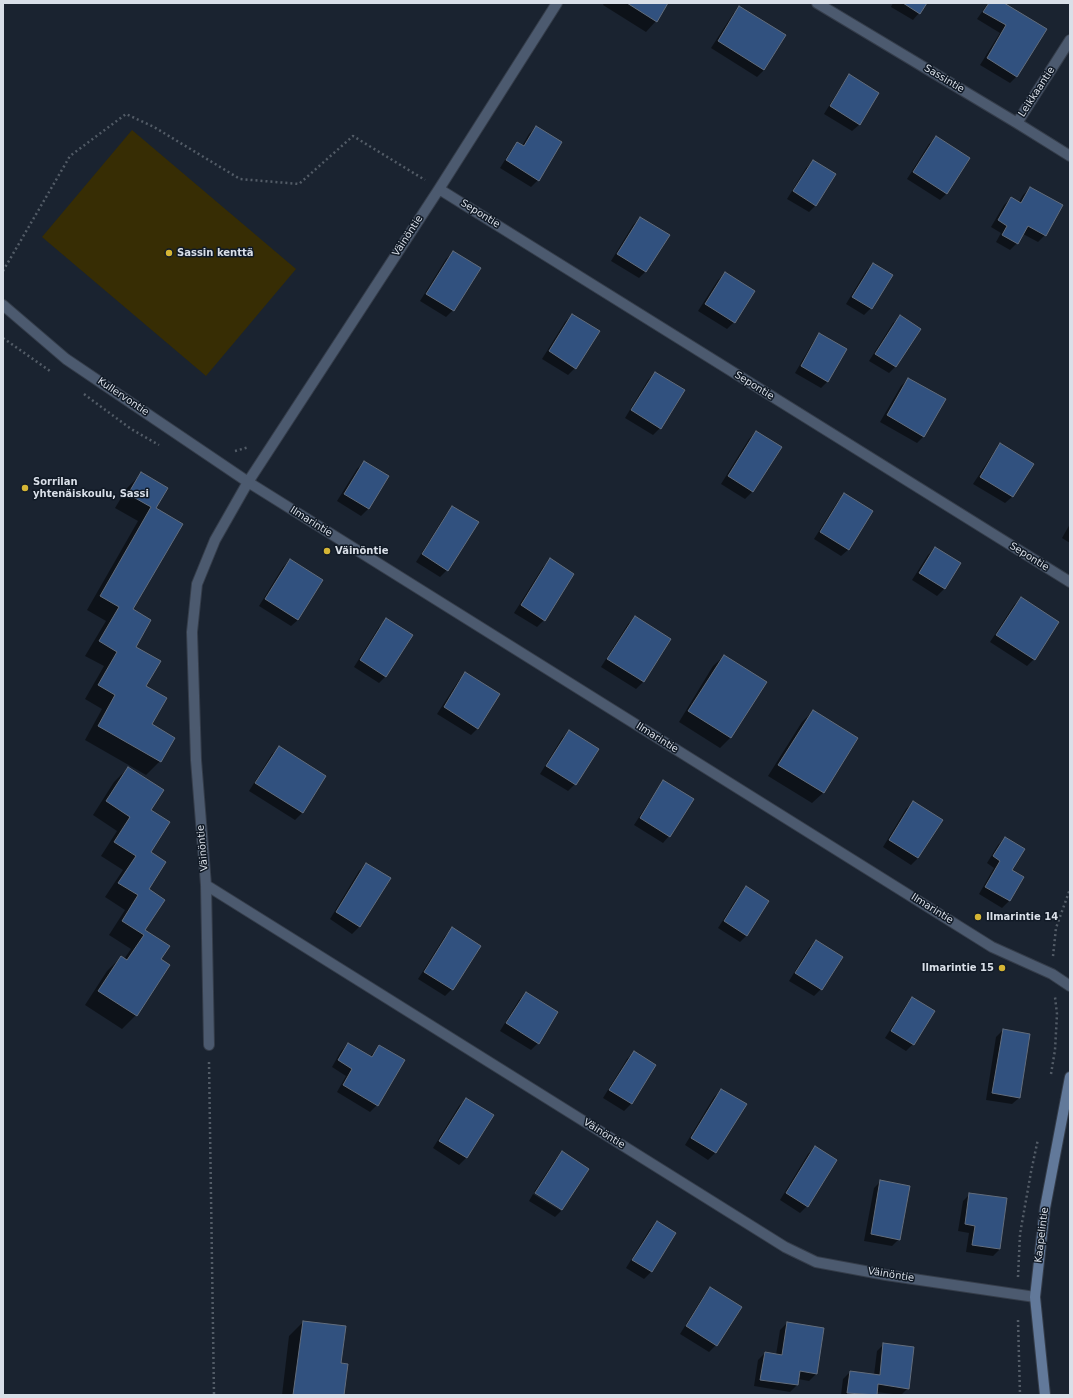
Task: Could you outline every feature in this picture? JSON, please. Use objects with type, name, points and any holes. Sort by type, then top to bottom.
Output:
[{"type":"street","name":"Väinöntie","points":[[209,1045],[206,885],[196,760],[192,632],[197,584],[215,540],[248,482],[439,189],[557,3]]},
{"type":"street","name":"Sassintie","points":[[816,3],[1018,123],[1070,156]]},
{"type":"street","name":"Leikkaantie","points":[[1018,123],[1070,40]]},
{"type":"street","name":"Sepontie","points":[[439,189],[1070,582]]},
{"type":"street","name":"Kullervontie","points":[[3,305],[66,358],[248,482]]},
{"type":"street","name":"Ilmarintie","points":[[248,482],[992,947],[1052,974],[1070,986]]},
{"type":"street","name":"Väinöntie","points":[[206,885],[786,1247],[816,1262],[886,1275],[1035,1297]]},
{"type":"street","name":"Kaapelintie","points":[[1045,1395],[1035,1297],[1045,1208],[1070,1077]]},
{"type":"path","points":[[3,271],[70,156],[126,114],[154,127],[240,179],[299,184],[353,136],[439,189]]},
{"type":"path","points":[[216,460],[223,447],[234,452],[248,448],[253,444]]},
{"type":"path","points":[[1050,1081],[1055,1050],[1057,1014],[1052,974],[1056,928],[1070,889]]},
{"type":"path","points":[[209,1045],[214,1395]]},
{"type":"path","points":[[1020,1395],[1017,1294],[1020,1234],[1031,1172],[1040,1134]]},
{"type":"shaded area","name":"Sassin kenttä","points":[[132,130],[296,269],[206,376],[42,237]]},
{"type":"building","points":[[627,3],[668,3],[657,22]]},
{"type":"building","points":[[903,3],[927,3],[920,14]]},
{"type":"building","points":[[989,3],[1004,3],[1047,29],[1017,77],[987,58],[1006,25],[983,12]]},
{"type":"building","points":[[739,6],[786,35],[764,70],[718,41]]},
{"type":"building","points":[[849,74],[879,93],[860,125],[830,106]]},
{"type":"building","points":[[536,126],[562,142],[539,181],[506,160],[517,142],[524,146]]},
{"type":"building","points":[[936,136],[970,158],[947,194],[913,172]]},
{"type":"building","points":[[813,160],[836,174],[816,206],[793,191]]},
{"type":"building","points":[[1030,187],[1063,205],[1046,236],[1028,226],[1018,244],[1002,235],[1007,226],[998,220],[1011,197],[1021,203]]},
{"type":"building","points":[[640,217],[670,235],[646,272],[617,254]]},
{"type":"building","points":[[453,251],[481,268],[454,311],[426,294]]},
{"type":"building","points":[[873,263],[893,275],[872,309],[852,297]]},
{"type":"building","points":[[725,272],[755,291],[735,323],[705,304]]},
{"type":"building","points":[[572,314],[600,331],[576,369],[549,351]]},
{"type":"building","points":[[900,315],[921,329],[896,367],[875,354]]},
{"type":"building","points":[[819,333],[847,349],[828,382],[801,366]]},
{"type":"building","points":[[655,372],[685,390],[661,429],[631,410]]},
{"type":"building","points":[[908,378],[946,399],[924,437],[887,415]]},
{"type":"building","points":[[756,431],[782,447],[753,492],[728,476]]},
{"type":"building","points":[[1000,443],[1034,464],[1013,497],[980,477]]},
{"type":"building","points":[[364,461],[389,476],[369,509],[344,494]]},
{"type":"building","points":[[141,472],[168,488],[156,508],[183,524],[133,609],[151,620],[136,647],[161,661],[146,686],[167,698],[152,724],[175,738],[161,762],[98,726],[115,695],[98,685],[117,652],[99,641],[119,607],[100,596],[151,507],[128,494]]},
{"type":"building","points":[[844,493],[873,511],[849,550],[820,532]]},
{"type":"building","points":[[452,506],[479,522],[448,571],[422,554]]},
{"type":"building","points":[[935,547],[961,563],[945,589],[919,573]]},
{"type":"building","points":[[550,558],[574,574],[545,621],[521,605]]},
{"type":"building","points":[[290,559],[323,580],[298,620],[265,599]]},
{"type":"building","points":[[1021,597],[1059,622],[1035,660],[996,635]]},
{"type":"building","points":[[635,616],[671,639],[644,682],[607,659]]},
{"type":"building","points":[[386,618],[413,635],[386,677],[360,660]]},
{"type":"building","points":[[724,655],[767,682],[731,738],[688,711]]},
{"type":"building","points":[[465,672],[500,694],[478,729],[444,707]]},
{"type":"building","points":[[813,710],[858,738],[824,793],[778,765]]},
{"type":"building","points":[[569,730],[599,749],[576,785],[546,766]]},
{"type":"building","points":[[279,746],[326,776],[303,813],[255,783]]},
{"type":"building","points":[[128,767],[164,790],[151,810],[170,822],[151,852],[166,862],[149,889],[165,900],[145,930],[170,946],[161,959],[170,965],[137,1016],[98,991],[121,956],[127,960],[144,935],[122,921],[138,895],[118,883],[136,856],[114,842],[130,817],[106,801]]},
{"type":"building","points":[[663,780],[694,799],[670,837],[640,818]]},
{"type":"building","points":[[913,801],[943,820],[918,858],[889,840]]},
{"type":"building","points":[[1005,837],[1025,849],[1012,870],[1024,877],[1010,901],[985,887],[1000,861],[993,856]]},
{"type":"building","points":[[366,863],[391,878],[360,927],[336,912]]},
{"type":"building","points":[[746,886],[769,901],[747,936],[724,921]]},
{"type":"building","points":[[452,927],[481,946],[453,990],[424,972]]},
{"type":"building","points":[[816,940],[843,957],[822,990],[795,973]]},
{"type":"building","points":[[526,992],[558,1012],[539,1044],[506,1023]]},
{"type":"building","points":[[912,997],[935,1011],[914,1045],[891,1031]]},
{"type":"building","points":[[1003,1029],[1030,1034],[1020,1098],[992,1093]]},
{"type":"building","points":[[348,1043],[372,1057],[379,1045],[405,1060],[378,1106],[343,1085],[352,1069],[338,1060]]},
{"type":"building","points":[[634,1051],[656,1065],[632,1104],[609,1090]]},
{"type":"building","points":[[721,1089],[747,1104],[716,1153],[691,1138]]},
{"type":"building","points":[[466,1098],[494,1115],[467,1158],[439,1141]]},
{"type":"building","points":[[815,1146],[837,1160],[808,1207],[786,1193]]},
{"type":"building","points":[[562,1151],[589,1169],[562,1210],[535,1193]]},
{"type":"building","points":[[880,1180],[910,1186],[900,1240],[871,1234]]},
{"type":"building","points":[[969,1193],[1007,1198],[1000,1249],[972,1245],[975,1226],[965,1224]]},
{"type":"building","points":[[657,1221],[676,1233],[652,1272],[632,1260]]},
{"type":"building","points":[[710,1287],[742,1307],[717,1346],[686,1326]]},
{"type":"building","points":[[303,1321],[346,1326],[341,1363],[348,1364],[344,1395],[293,1395]]},
{"type":"building","points":[[787,1322],[824,1328],[817,1374],[800,1371],[798,1385],[760,1380],[765,1352],[782,1355]]},
{"type":"building","points":[[883,1343],[914,1347],[909,1389],[878,1384],[877,1395],[847,1393],[850,1371],[880,1375]]},
{"type":"place","name":"Sassin kenttä","points":[[169,253]]},
{"type":"place","name":"Sorrilan yhtenäiskoulu, Sassi","points":[[25,488]]},
{"type":"place","name":"Väinöntie","points":[[327,551]]},
{"type":"place","name":"Ilmarintie 14","points":[[978,917]]},
{"type":"place","name":"Ilmarintie 15","points":[[1002,968]]}]
